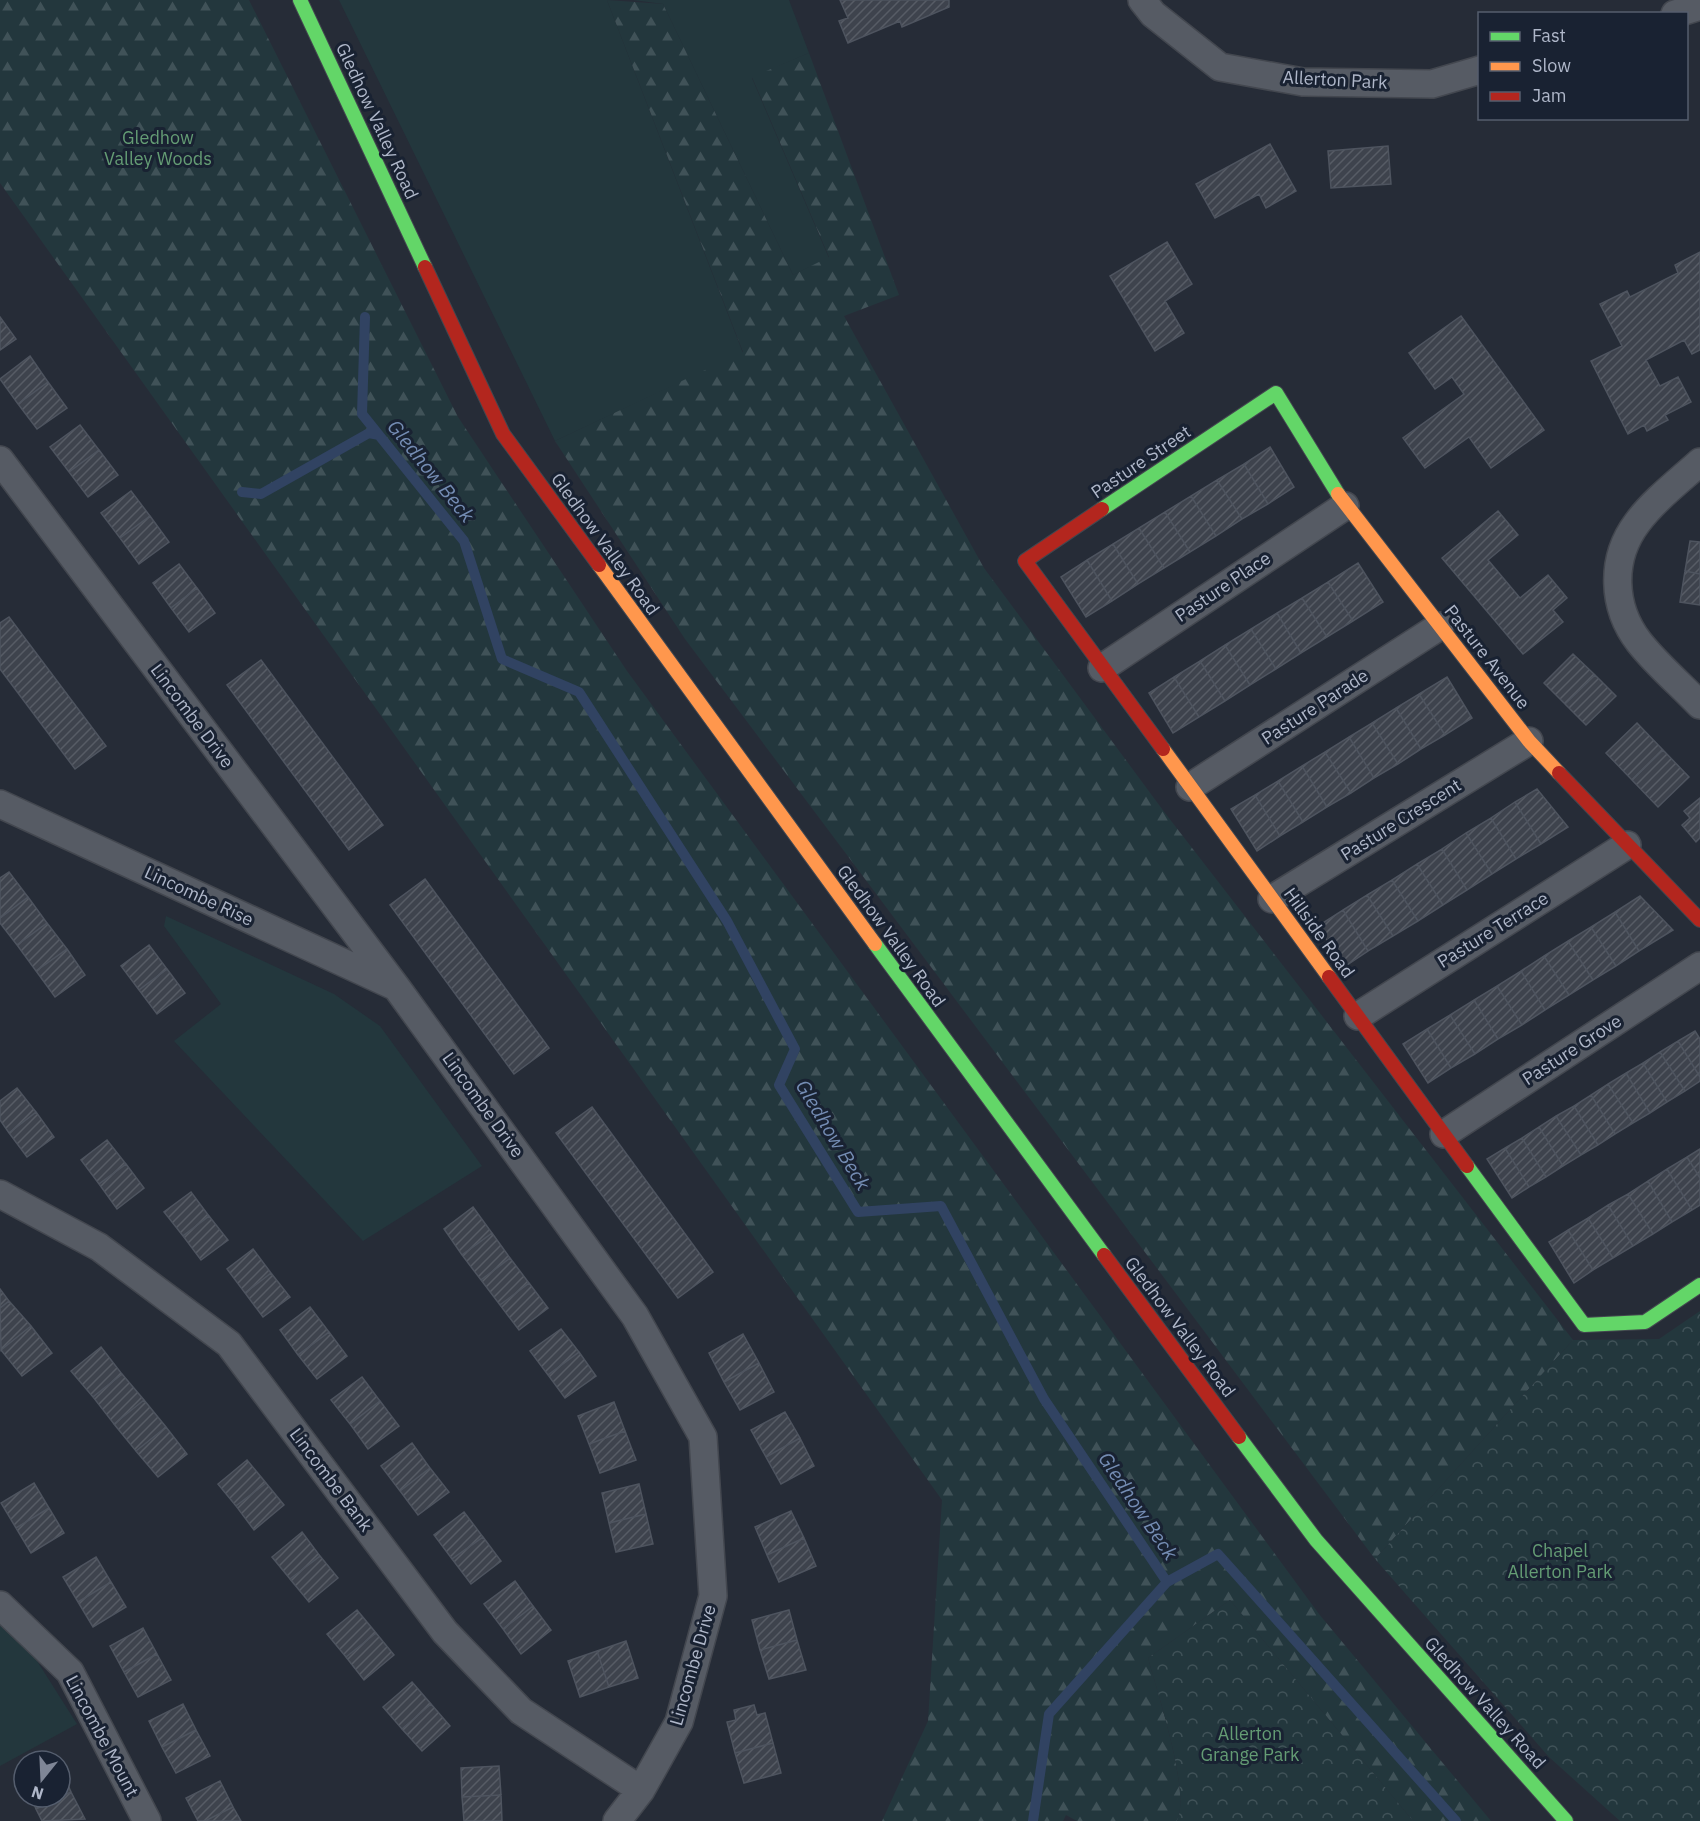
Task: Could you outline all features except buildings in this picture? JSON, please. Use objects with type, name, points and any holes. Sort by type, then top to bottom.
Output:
[{"type":"street","name":"Gledhow Valley Road","points":[[300,0],[503,434],[945,1041],[1316,1540],[1566,1821]]},
{"type":"street","name":"Allerton Park","points":[[1142,0],[1153,14],[1220,67],[1303,82],[1432,84],[1478,70]]},
{"type":"street","points":[[1681,12],[1700,6]]},
{"type":"street","name":"Pasture Avenue","points":[[1276,393],[1345,506],[1529,741],[1700,920]]},
{"type":"street","name":"Pasture Street","points":[[1025,561],[1276,393]]},
{"type":"street","name":"Lincombe Drive","points":[[0,460],[397,988],[635,1316],[703,1437],[713,1596],[679,1722],[641,1790],[617,1821]]},
{"type":"street","points":[[1700,462],[1637,522],[1622,551],[1616,582],[1622,614],[1639,642],[1700,705]]},
{"type":"street","name":"Pasture Place","points":[[1102,668],[1345,506]]},
{"type":"street","name":"Hillside Road","points":[[1025,561],[1584,1325],[1645,1322],[1700,1285]]},
{"type":"street","name":"Pasture Parade","points":[[1190,787],[1440,626]]},
{"type":"street","name":"Pasture Crescent","points":[[1272,899],[1529,741]]},
{"type":"street","name":"Lincombe Rise","points":[[0,804],[397,988]]},
{"type":"street","name":"Pasture Terrace","points":[[1358,1016],[1628,845]]},
{"type":"street","name":"Pasture Grove","points":[[1444,1134],[1700,966]]},
{"type":"street","name":"Lincombe Bank","points":[[0,1194],[99,1247],[229,1344],[445,1632],[521,1711],[641,1790]]},
{"type":"street","name":"Lincombe Mount","points":[[0,1605],[70,1672],[147,1821]]},
{"type":"green space","name":"Gledhow Valley Woods","points":[[0,0],[249,0],[458,417],[627,671],[1319,1614],[1491,1821],[1413,1821],[1230,1600],[1148,1658],[1171,1741],[1180,1788],[1177,1821],[1077,1821],[1066,1815],[1063,1821],[882,1821],[928,1721],[942,1500],[0,183]]},
{"type":"green space","points":[[339,0],[607,0],[743,353],[555,441]]},
{"type":"green space","points":[[607,0],[663,4],[793,275],[829,257],[752,77],[809,53],[899,295],[844,316],[984,568],[1165,813],[1573,1340],[1375,1559],[685,639],[555,441],[743,352]]},
{"type":"green space","points":[[633,0],[789,0],[809,53],[752,78],[829,258],[793,275],[663,4]]},
{"type":"green space","points":[[166,916],[334,994],[380,1026],[482,1166],[363,1241],[174,1041],[221,1004],[164,926]]},
{"type":"green space","name":"Chapel Allerton Park","points":[[1700,1311],[1700,1821],[1620,1821],[1549,1757],[1375,1559],[1573,1340],[1659,1339]]},
{"type":"green space","name":"Allerton Grange Park","points":[[1230,1600],[1413,1821],[1177,1821],[1180,1788],[1171,1741],[1148,1658]]},
{"type":"green space","points":[[0,1623],[32,1653],[77,1724],[31,1749],[12,1749],[12,1759],[0,1766]]},
{"type":"waterway","name":"Gledhow Beck","points":[[365,317],[362,414],[464,541],[502,659],[579,692],[727,921],[795,1049],[779,1085],[858,1212],[941,1206],[1044,1399],[1167,1582],[1049,1714],[1033,1821]]},
{"type":"waterway","points":[[242,492],[261,494],[369,433],[379,435]]},
{"type":"waterway","points":[[1167,1582],[1218,1554],[1456,1821]]},
{"type":"traffic: fast","points":[[300,0],[425,267]]},
{"type":"traffic: fast","points":[[1102,509],[1276,393],[1338,494]]},
{"type":"traffic: fast","points":[[875,944],[1104,1255]]},
{"type":"traffic: fast","points":[[1467,1166],[1584,1325],[1645,1322],[1700,1285]]},
{"type":"traffic: fast","points":[[1239,1437],[1316,1540],[1566,1821]]},
{"type":"traffic: slow","points":[[1338,494],[1529,741],[1559,773]]},
{"type":"traffic: slow","points":[[599,565],[875,944]]},
{"type":"traffic: slow","points":[[1163,749],[1329,977]]},
{"type":"traffic: jam","points":[[425,267],[503,434],[599,565]]},
{"type":"traffic: jam","points":[[1102,509],[1025,561],[1163,749]]},
{"type":"traffic: jam","points":[[1559,773],[1700,920]]},
{"type":"traffic: jam","points":[[1329,977],[1467,1166]]},
{"type":"traffic: jam","points":[[1104,1255],[1239,1437]]}]
